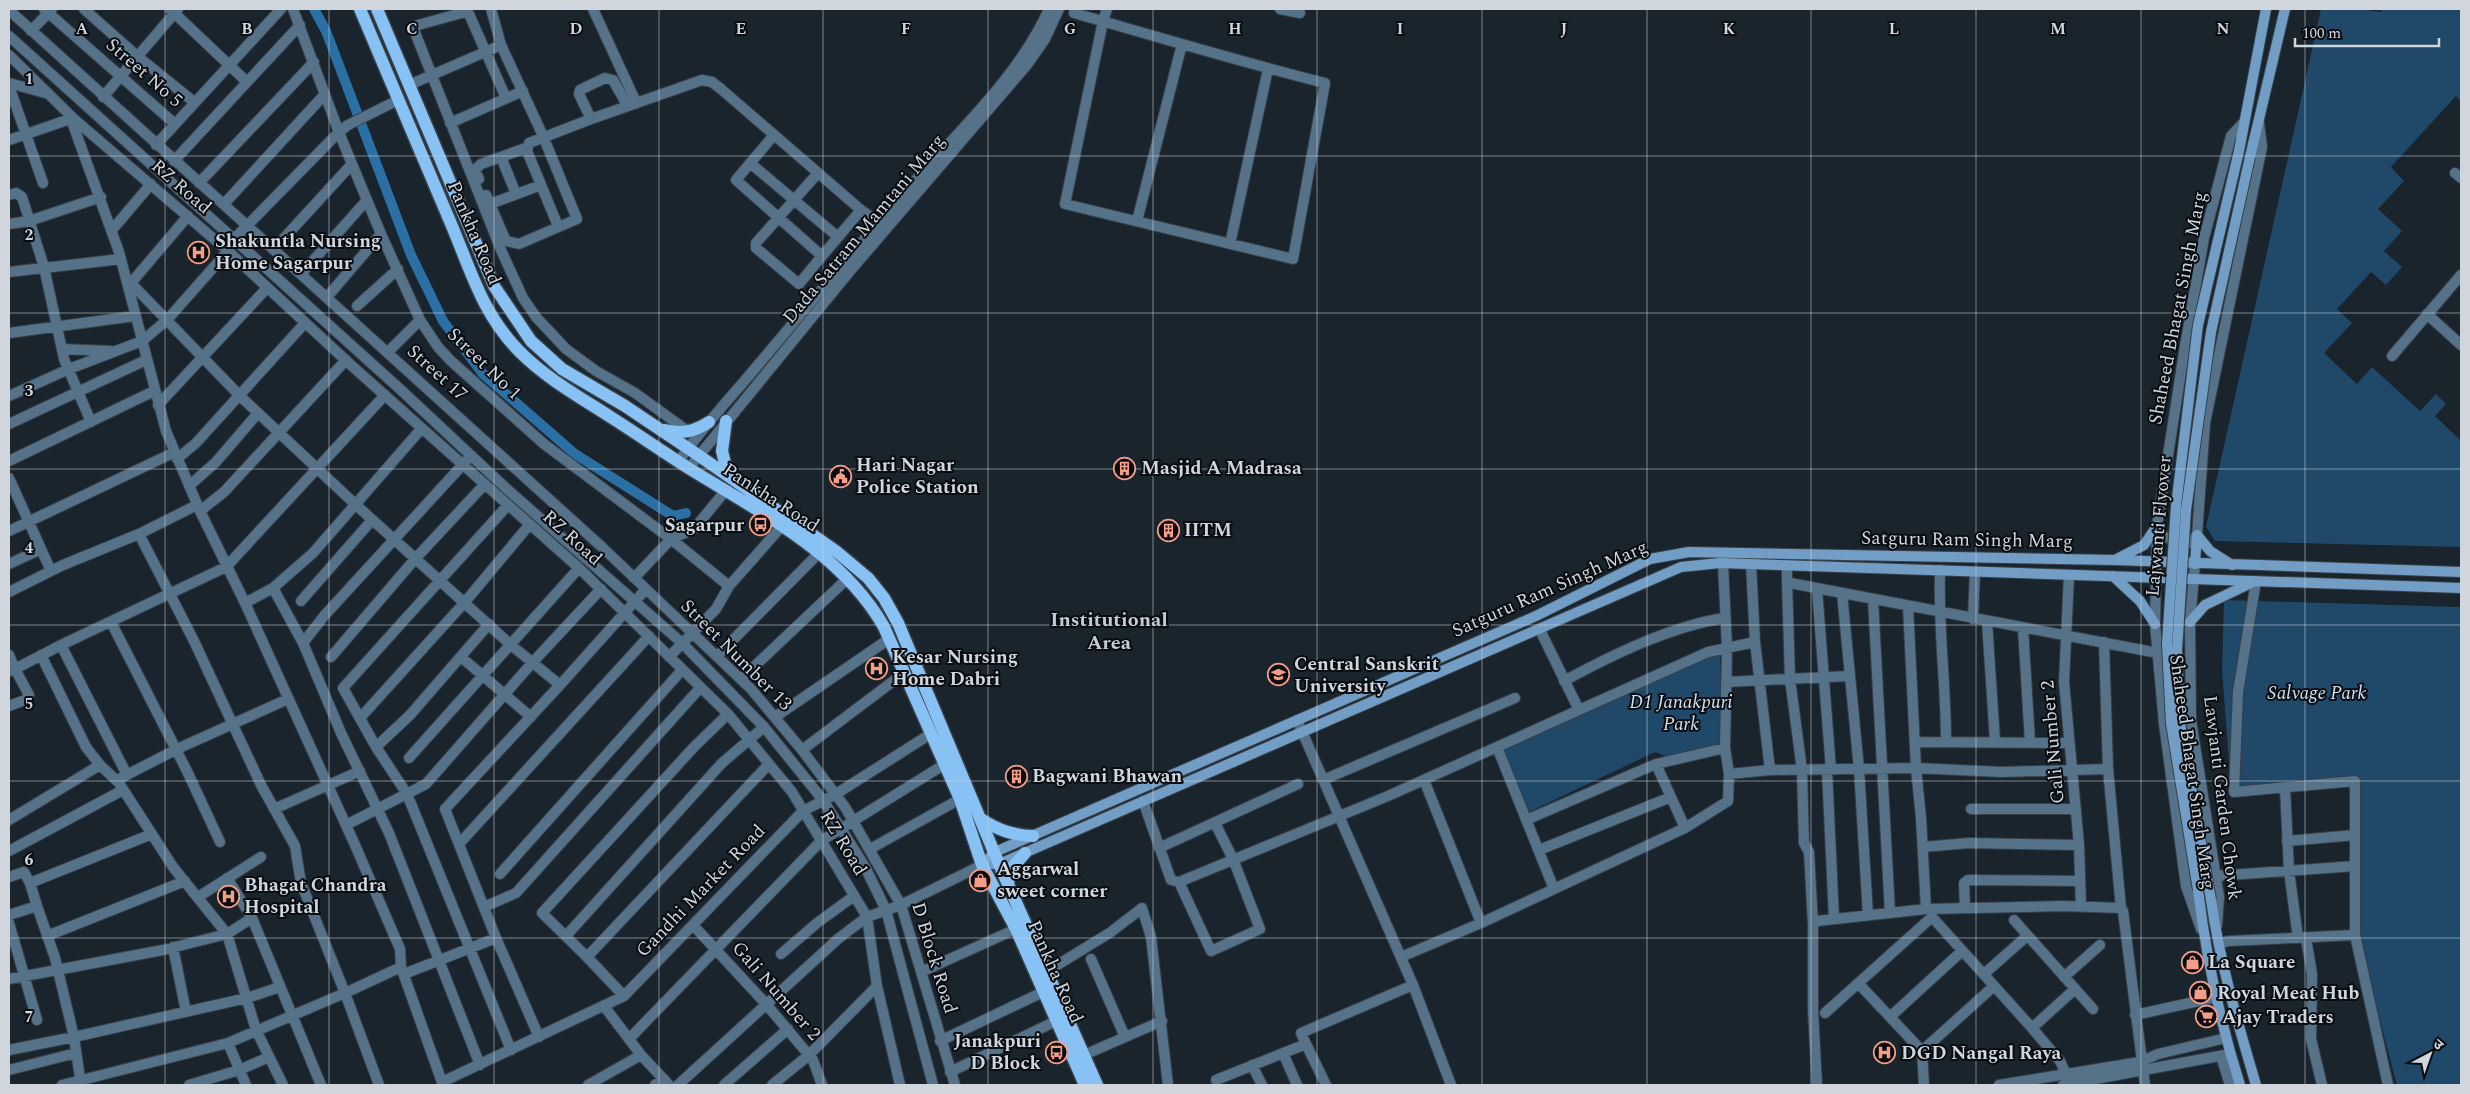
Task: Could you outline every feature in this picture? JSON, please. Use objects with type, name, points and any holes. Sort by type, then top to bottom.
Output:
[{"type":"main road","name":"Pankha Road","points":[[360,9],[454,230],[477,291],[498,327],[520,352],[553,380],[782,526],[819,553],[848,578],[872,607],[889,639],[932,733],[960,799],[982,865],[1016,929],[1085,1085]]},
{"type":"main road","name":"Pankha Road","points":[[377,9],[494,286],[515,320],[531,341],[562,370],[660,429],[837,552],[868,578],[884,598],[901,631],[1046,972],[1097,1085]]},
{"type":"main road","name":"Shaheed Bhagat Singh Marg","points":[[2244,122],[2266,9]]},
{"type":"main road","points":[[2259,120],[2285,9]]},
{"type":"main road","name":"Lajwanti Flyover","points":[[2216,932],[2180,723],[2177,650],[2186,510],[2209,342],[2259,120]]},
{"type":"main road","name":"Lajwanti Flyover","points":[[2204,937],[2171,723],[2167,644],[2176,506],[2198,325],[2239,151],[2244,122]]},
{"type":"main road","points":[[726,421],[722,451],[728,476]]},
{"type":"main road","points":[[660,429],[689,432],[699,429],[708,422]]},
{"type":"main road","points":[[2114,560],[2144,545],[2157,526]]},
{"type":"main road","points":[[2195,564],[2197,535]]},
{"type":"main road","points":[[2197,535],[2210,551],[2233,565]]},
{"type":"main road","name":"Satguru Ram Singh Marg","points":[[982,865],[1033,836],[1536,616],[1650,560],[1689,552],[2156,562]]},
{"type":"main road","points":[[2156,562],[2461,572]]},
{"type":"main road","name":"Satguru Ram Singh Marg","points":[[997,858],[1025,853],[1540,630],[1681,566],[1723,563],[2156,578]]},
{"type":"main road","points":[[2113,576],[2140,601],[2155,624]]},
{"type":"main road","points":[[2156,578],[2461,588]]},
{"type":"main road","points":[[2190,622],[2205,605],[2256,581]]},
{"type":"main road","points":[[981,819],[999,830],[1017,835],[1033,836]]},
{"type":"main road","points":[[1008,883],[1011,868],[1025,853]]},
{"type":"main road","points":[[2216,932],[2236,1020],[2256,1085]]},
{"type":"main road","name":"Shaheed Bhagat Singh Marg","points":[[2204,937],[2226,1038],[2226,1055],[2240,1085]]},
{"type":"street","points":[[84,9],[194,102]]},
{"type":"street","name":"Street No 1","points":[[293,9],[339,132],[381,234],[420,320],[438,346],[451,361],[544,444],[671,539],[729,586]]},
{"type":"street","points":[[491,9],[501,45],[543,136],[577,219],[519,244],[506,241],[475,170],[481,164],[526,148],[529,143],[543,136],[702,80],[712,82],[861,210],[878,222]]},
{"type":"street","points":[[592,9],[632,104]]},
{"type":"street","name":"Dada Satram Mamtani Marg","points":[[684,465],[693,452],[708,422],[878,222],[981,107],[1015,66],[1038,33],[1049,9]]},
{"type":"street","name":"Dada Satram Mamtani Marg","points":[[693,452],[726,421],[850,271],[1026,66],[1045,39],[1059,9]]},
{"type":"street","points":[[1074,13],[1103,21],[1268,69],[1325,83],[1293,259],[1065,204],[1103,21],[1106,9]]},
{"type":"street","points":[[1280,9],[1300,13]]},
{"type":"street","name":"Street 17","points":[[9,10],[156,146],[302,273],[603,548]]},
{"type":"street","points":[[31,31],[48,10]]},
{"type":"street","name":"Street No 5","points":[[48,10],[175,124]]},
{"type":"street","points":[[103,97],[174,10],[247,82]]},
{"type":"street","points":[[156,146],[229,65],[274,11]]},
{"type":"street","points":[[506,98],[471,17],[465,12],[418,25],[414,30],[431,77],[523,298],[536,317],[566,349],[596,371],[635,393],[689,432]]},
{"type":"street","points":[[174,161],[300,25]]},
{"type":"street","points":[[9,36],[471,456],[682,643],[764,727],[824,800],[865,867],[886,910],[933,1085]]},
{"type":"street","points":[[1137,221],[1182,44]]},
{"type":"street","points":[[409,85],[501,45]]},
{"type":"street","name":"RZ Road","points":[[9,55],[72,118],[228,251],[305,323],[579,568],[728,714],[792,792],[867,918],[876,986],[900,1085]]},
{"type":"street","points":[[199,183],[314,62]]},
{"type":"street","points":[[1230,244],[1268,69]]},
{"type":"street","points":[[591,119],[579,94],[580,90],[605,78],[613,80],[632,104]]},
{"type":"street","points":[[9,85],[51,95]]},
{"type":"street","points":[[9,85],[43,183]]},
{"type":"street","points":[[450,122],[522,91]]},
{"type":"street","points":[[224,204],[325,94]]},
{"type":"street","points":[[9,396],[69,369],[142,341],[167,320],[228,251],[234,239],[339,132],[348,125],[398,100]]},
{"type":"street","points":[[9,140],[72,118],[101,197],[128,280],[154,391],[176,455],[198,508],[328,785],[400,949],[403,971],[443,1084]]},
{"type":"street","points":[[2157,526],[2164,537],[2190,543],[2197,535],[2205,423],[2262,147],[2259,120]]},
{"type":"street","name":"Shaheed Bhagat Singh Marg","points":[[2156,562],[2157,526],[2204,238],[2231,136],[2244,122]]},
{"type":"street","points":[[774,135],[736,180],[780,216],[822,256]]},
{"type":"street","points":[[526,148],[558,226]]},
{"type":"street","points":[[501,157],[516,194]]},
{"type":"street","points":[[750,163],[838,236]]},
{"type":"street","points":[[274,249],[352,164]]},
{"type":"street","points":[[818,173],[756,244],[760,251],[799,284],[861,210]]},
{"type":"street","points":[[112,230],[151,184]]},
{"type":"street","points":[[490,204],[541,185]]},
{"type":"street","points":[[9,195],[19,194],[29,221],[44,267],[62,349],[91,422]]},
{"type":"street","points":[[9,224],[29,221],[101,197]]},
{"type":"street","points":[[302,273],[367,200]]},
{"type":"street","points":[[128,280],[188,216]]},
{"type":"street","points":[[327,297],[381,234]]},
{"type":"street","points":[[9,272],[121,259]]},
{"type":"street","points":[[357,306],[398,269]]},
{"type":"street","points":[[2392,356],[2461,275]]},
{"type":"street","points":[[128,280],[240,396],[317,469],[414,559],[441,580],[511,645],[560,685]]},
{"type":"street","points":[[158,405],[267,288]]},
{"type":"street","points":[[2427,314],[2461,345]]},
{"type":"street","points":[[9,333],[135,316]]},
{"type":"street","points":[[388,352],[420,320]]},
{"type":"street","points":[[9,531],[176,455],[196,443],[305,323]]},
{"type":"street","points":[[62,349],[115,352]]},
{"type":"street","points":[[9,424],[146,360]]},
{"type":"street","points":[[9,592],[51,571],[198,508],[224,492],[278,431],[346,360]]},
{"type":"street","points":[[9,461],[154,391]]},
{"type":"street","points":[[12,671],[61,645],[226,567],[385,395]]},
{"type":"street","points":[[189,486],[216,462],[258,413]]},
{"type":"street","points":[[244,603],[273,588],[313,553],[422,428]]},
{"type":"street","points":[[303,643],[324,616],[471,456]]},
{"type":"street","points":[[9,478],[51,571]]},
{"type":"street","points":[[331,658],[414,559],[485,484]]},
{"type":"street","points":[[634,578],[671,539],[694,529],[726,490]]},
{"type":"street","points":[[508,505],[343,688],[376,747],[407,794],[511,1050]]},
{"type":"street","points":[[301,601],[372,520]]},
{"type":"street","points":[[360,717],[465,602],[530,524]]},
{"type":"street","points":[[669,657],[716,608],[729,586],[782,526]]},
{"type":"street","points":[[140,534],[274,809],[295,846],[300,884],[345,993],[379,1085]]},
{"type":"street","name":"Street Number 13","points":[[603,548],[741,679],[775,717],[836,794]]},
{"type":"street","points":[[9,564],[41,549]]},
{"type":"street","points":[[717,656],[819,553]]},
{"type":"street","points":[[2156,562],[2156,578]]},
{"type":"street","points":[[1400,957],[1481,923],[1685,828],[1728,801],[1729,774],[1725,748],[1726,618],[1723,563]]},
{"type":"street","points":[[1751,564],[1755,642],[1770,770]]},
{"type":"street","name":"Lawjanti Garden Chowk","points":[[2195,564],[2190,622],[2191,720],[2219,897],[2216,932]]},
{"type":"street","points":[[1787,566],[1790,678],[1802,770],[1804,843],[1809,852],[1817,1085]]},
{"type":"street","points":[[409,758],[579,568]]},
{"type":"street","points":[[1940,570],[1939,613],[1946,702],[1946,741]]},
{"type":"street","points":[[1973,619],[1975,572]]},
{"type":"street","name":"Gali Number 2","points":[[2069,575],[2064,682],[2068,743],[2079,845],[2081,906]]},
{"type":"street","points":[[741,679],[848,578]]},
{"type":"street","name":"Shaheed Bhagat Singh Marg","points":[[2156,578],[2155,624],[2164,724],[2186,886],[2204,937]]},
{"type":"street","points":[[1787,581],[1939,613],[2158,653]]},
{"type":"street","points":[[2256,581],[2238,692],[2234,792],[2355,781],[2355,935],[2388,1085]]},
{"type":"street","points":[[273,588],[303,643],[390,833],[480,1065]]},
{"type":"street","points":[[1817,588],[1825,677],[1834,919]]},
{"type":"street","points":[[346,825],[426,784],[505,693],[601,589]]},
{"type":"street","points":[[539,1036],[496,938],[446,809],[532,717],[646,589]]},
{"type":"street","points":[[1842,593],[1859,769],[1868,915]]},
{"type":"street","points":[[1873,599],[1890,913]]},
{"type":"street","points":[[1908,606],[1916,768],[1926,909]]},
{"type":"street","points":[[1564,680],[1606,658],[1700,622],[1726,618]]},
{"type":"street","points":[[111,622],[177,750],[220,842]]},
{"type":"street","points":[[1987,622],[1993,680],[1995,741]]},
{"type":"street","points":[[376,747],[410,715],[489,624]]},
{"type":"street","points":[[2023,628],[2030,742]]},
{"type":"street","points":[[1540,630],[1579,710]]},
{"type":"street","points":[[459,844],[649,636]]},
{"type":"street","points":[[775,717],[889,639]]},
{"type":"street","points":[[1143,801],[1171,880],[1179,882],[1424,780],[1708,652],[1755,642]]},
{"type":"street","points":[[2104,642],[2108,769],[2120,908],[2123,911],[2141,1066],[2145,1085]]},
{"type":"street","points":[[61,645],[127,775]]},
{"type":"street","points":[[9,655],[12,671],[29,695],[25,700],[9,706]]},
{"type":"street","points":[[41,655],[79,736],[100,766],[117,780],[185,881],[227,934],[256,1030],[283,1085]]},
{"type":"street","points":[[461,657],[532,717]]},
{"type":"street","points":[[500,874],[682,670]]},
{"type":"street","points":[[802,750],[904,673]]},
{"type":"street","points":[[1726,682],[1849,676]]},
{"type":"street","points":[[484,907],[516,893],[700,688]]},
{"type":"street","points":[[1323,780],[1515,698]]},
{"type":"street","points":[[117,780],[288,699]]},
{"type":"street","points":[[624,996],[588,957],[542,913],[694,747],[728,714]]},
{"type":"street","points":[[2164,724],[2168,715],[2183,714],[2191,720]]},
{"type":"street","points":[[1297,720],[1413,985],[1451,1085]]},
{"type":"street","points":[[566,936],[722,763],[748,738],[764,727]]},
{"type":"street","name":"Gandhi Market Road","points":[[443,1084],[624,996],[804,811],[836,794],[932,733]]},
{"type":"street","points":[[1916,742],[1995,741],[2068,743]]},
{"type":"street","points":[[1497,747],[1554,889]]},
{"type":"street","points":[[1526,820],[1656,764],[1725,748]]},
{"type":"street","points":[[588,957],[768,764]]},
{"type":"street","points":[[629,1039],[821,841],[945,764]]},
{"type":"street","points":[[1656,764],[1685,828]]},
{"type":"street","points":[[9,820],[100,766]]},
{"type":"street","points":[[1729,774],[1770,770],[1916,768],[2001,772],[2071,772],[2108,769]]},
{"type":"street","points":[[274,809],[360,771]]},
{"type":"street","points":[[1424,780],[1481,923]]},
{"type":"street","points":[[1159,848],[1298,784]]},
{"type":"street","points":[[2285,787],[2289,871],[2302,938],[2312,974],[2311,1039],[2322,1085]]},
{"type":"street","points":[[9,851],[123,790]]},
{"type":"street","name":"D Block Road","points":[[836,794],[854,821],[902,905],[954,1085]]},
{"type":"street","points":[[1538,850],[1671,797]]},
{"type":"street","points":[[870,850],[960,799]]},
{"type":"street","points":[[1971,809],[2076,809]]},
{"type":"street","points":[[1179,882],[1211,951],[1260,929],[1233,859],[1215,823]]},
{"type":"street","points":[[30,883],[152,834]]},
{"type":"street","points":[[2287,840],[2355,835]]},
{"type":"street","points":[[1923,847],[1968,843],[2079,845]]},
{"type":"street","points":[[198,898],[261,857]]},
{"type":"street","points":[[678,1085],[839,938],[867,918],[902,905],[982,865]]},
{"type":"street","points":[[2216,876],[2355,866]]},
{"type":"street","points":[[9,877],[24,872],[30,883],[57,969],[74,1037],[81,1083]]},
{"type":"street","points":[[227,878],[252,918],[321,1085]]},
{"type":"street","points":[[1965,908],[1964,883],[1968,880],[2080,881]]},
{"type":"street","points":[[47,936],[185,881]]},
{"type":"street","points":[[781,954],[817,923],[854,896]]},
{"type":"street","points":[[9,915],[37,906]]},
{"type":"street","points":[[1813,925],[1817,921],[1926,909],[2081,906],[2120,908]]},
{"type":"street","points":[[1046,972],[1111,932],[1142,908],[1150,937],[1162,1021],[1168,1085]]},
{"type":"street","points":[[1825,1013],[1932,917],[2032,1028],[2060,1061],[2066,1074]]},
{"type":"street","points":[[9,980],[173,947],[227,934],[252,918]]},
{"type":"street","points":[[2014,920],[2093,1008]]},
{"type":"street","points":[[9,923],[37,1020]]},
{"type":"street","name":"Gali Number 2","points":[[693,925],[766,1004],[809,1055],[817,1068],[822,1085]]},
{"type":"street","points":[[921,972],[1016,929]]},
{"type":"street","points":[[2219,943],[2355,935]]},
{"type":"street","points":[[1984,974],[2027,936]]},
{"type":"street","points":[[62,1085],[81,1083],[228,1043],[345,993],[403,971],[439,961],[469,947],[496,938]]},
{"type":"street","points":[[2064,977],[2100,945]]},
{"type":"street","points":[[173,947],[186,1012]]},
{"type":"street","points":[[1890,1017],[1962,950]]},
{"type":"street","points":[[1091,959],[1125,1037]]},
{"type":"street","points":[[1858,983],[1922,1051],[1924,1085]]},
{"type":"street","points":[[1326,1085],[1301,1033],[1413,985]]},
{"type":"street","points":[[772,1085],[809,1055],[876,986]]},
{"type":"street","points":[[1922,1051],[1994,986]]},
{"type":"street","points":[[9,1050],[186,1012],[246,998],[280,987]]},
{"type":"street","points":[[2032,1028],[2075,989]]},
{"type":"street","points":[[940,1041],[1043,992]]},
{"type":"street","points":[[2136,1015],[2217,997]]},
{"type":"street","points":[[604,1006],[663,1083]]},
{"type":"street","points":[[950,1072],[1056,1021]]},
{"type":"street","points":[[1084,1055],[1162,1021]]},
{"type":"street","points":[[724,1085],[788,1029]]},
{"type":"street","points":[[2063,1085],[2141,1066],[2158,1054],[2226,1038]]},
{"type":"street","points":[[228,1043],[246,1085]]},
{"type":"street","points":[[1216,1080],[1306,1044]]},
{"type":"street","points":[[1283,1053],[1297,1085]]},
{"type":"street","points":[[9,1070],[76,1054]]},
{"type":"street","points":[[1999,1085],[2066,1074],[2226,1055],[2230,1085]]},
{"type":"street","points":[[588,1085],[641,1056]]},
{"type":"street","points":[[189,1085],[239,1070],[269,1058]]},
{"type":"street","points":[[1252,1065],[1262,1085]]},
{"type":"green space","points":[[2321,9],[2361,9],[2381,12],[2382,9],[2461,9],[2461,101],[2456,96],[2391,167],[2404,181],[2378,209],[2402,231],[2384,251],[2402,267],[2386,285],[2371,272],[2337,309],[2352,323],[2324,353],[2357,384],[2372,367],[2420,411],[2436,394],[2446,404],[2435,416],[2461,441],[2461,547],[2215,541],[2206,527]]},
{"type":"green space","name":"Salvage Park","points":[[2224,600],[2461,607],[2461,1085],[2397,1085],[2357,934],[2354,905],[2350,782],[2231,788],[2222,670]]},
{"type":"green space","name":"D1 Janakpuri Park","points":[[1720,654],[1723,745],[1668,757],[1655,752],[1529,812],[1503,750],[1709,656]]},
{"type":"waterway","points":[[314,9],[326,31],[411,255],[443,321],[483,374],[575,454],[673,516],[686,513]]},
{"type":"place","name":"Shakuntla Nursing Home Sagarpur","points":[[199,252]]},
{"type":"place","name":"Masjid A Madrasa","points":[[1125,468]]},
{"type":"place","name":"Hari Nagar Police Station","points":[[840,476]]},
{"type":"place","name":"Sagarpur","points":[[760,525]]},
{"type":"place","name":"IITM","points":[[1168,530]]},
{"type":"place","name":"Kesar Nursing Home Dabri","points":[[876,668]]},
{"type":"place","name":"Central Sanskrit University","points":[[1278,675]]},
{"type":"place","name":"Bagwani Bhawan","points":[[1016,776]]},
{"type":"place","name":"Aggarwal sweet corner","points":[[981,880]]},
{"type":"place","name":"Bhagat Chandra Hospital","points":[[228,896]]},
{"type":"place","name":"La Square","points":[[2192,962]]},
{"type":"place","name":"Royal Meat Hub","points":[[2201,993]]},
{"type":"place","name":"Ajay Traders","points":[[2206,1017]]},
{"type":"place","name":"Janakpuri D Block","points":[[1057,1052]]},
{"type":"place","name":"DGD Nangal Raya","points":[[1885,1053]]},
{"type":"district","name":"Institutional Area","points":[[1109,632]]}]
